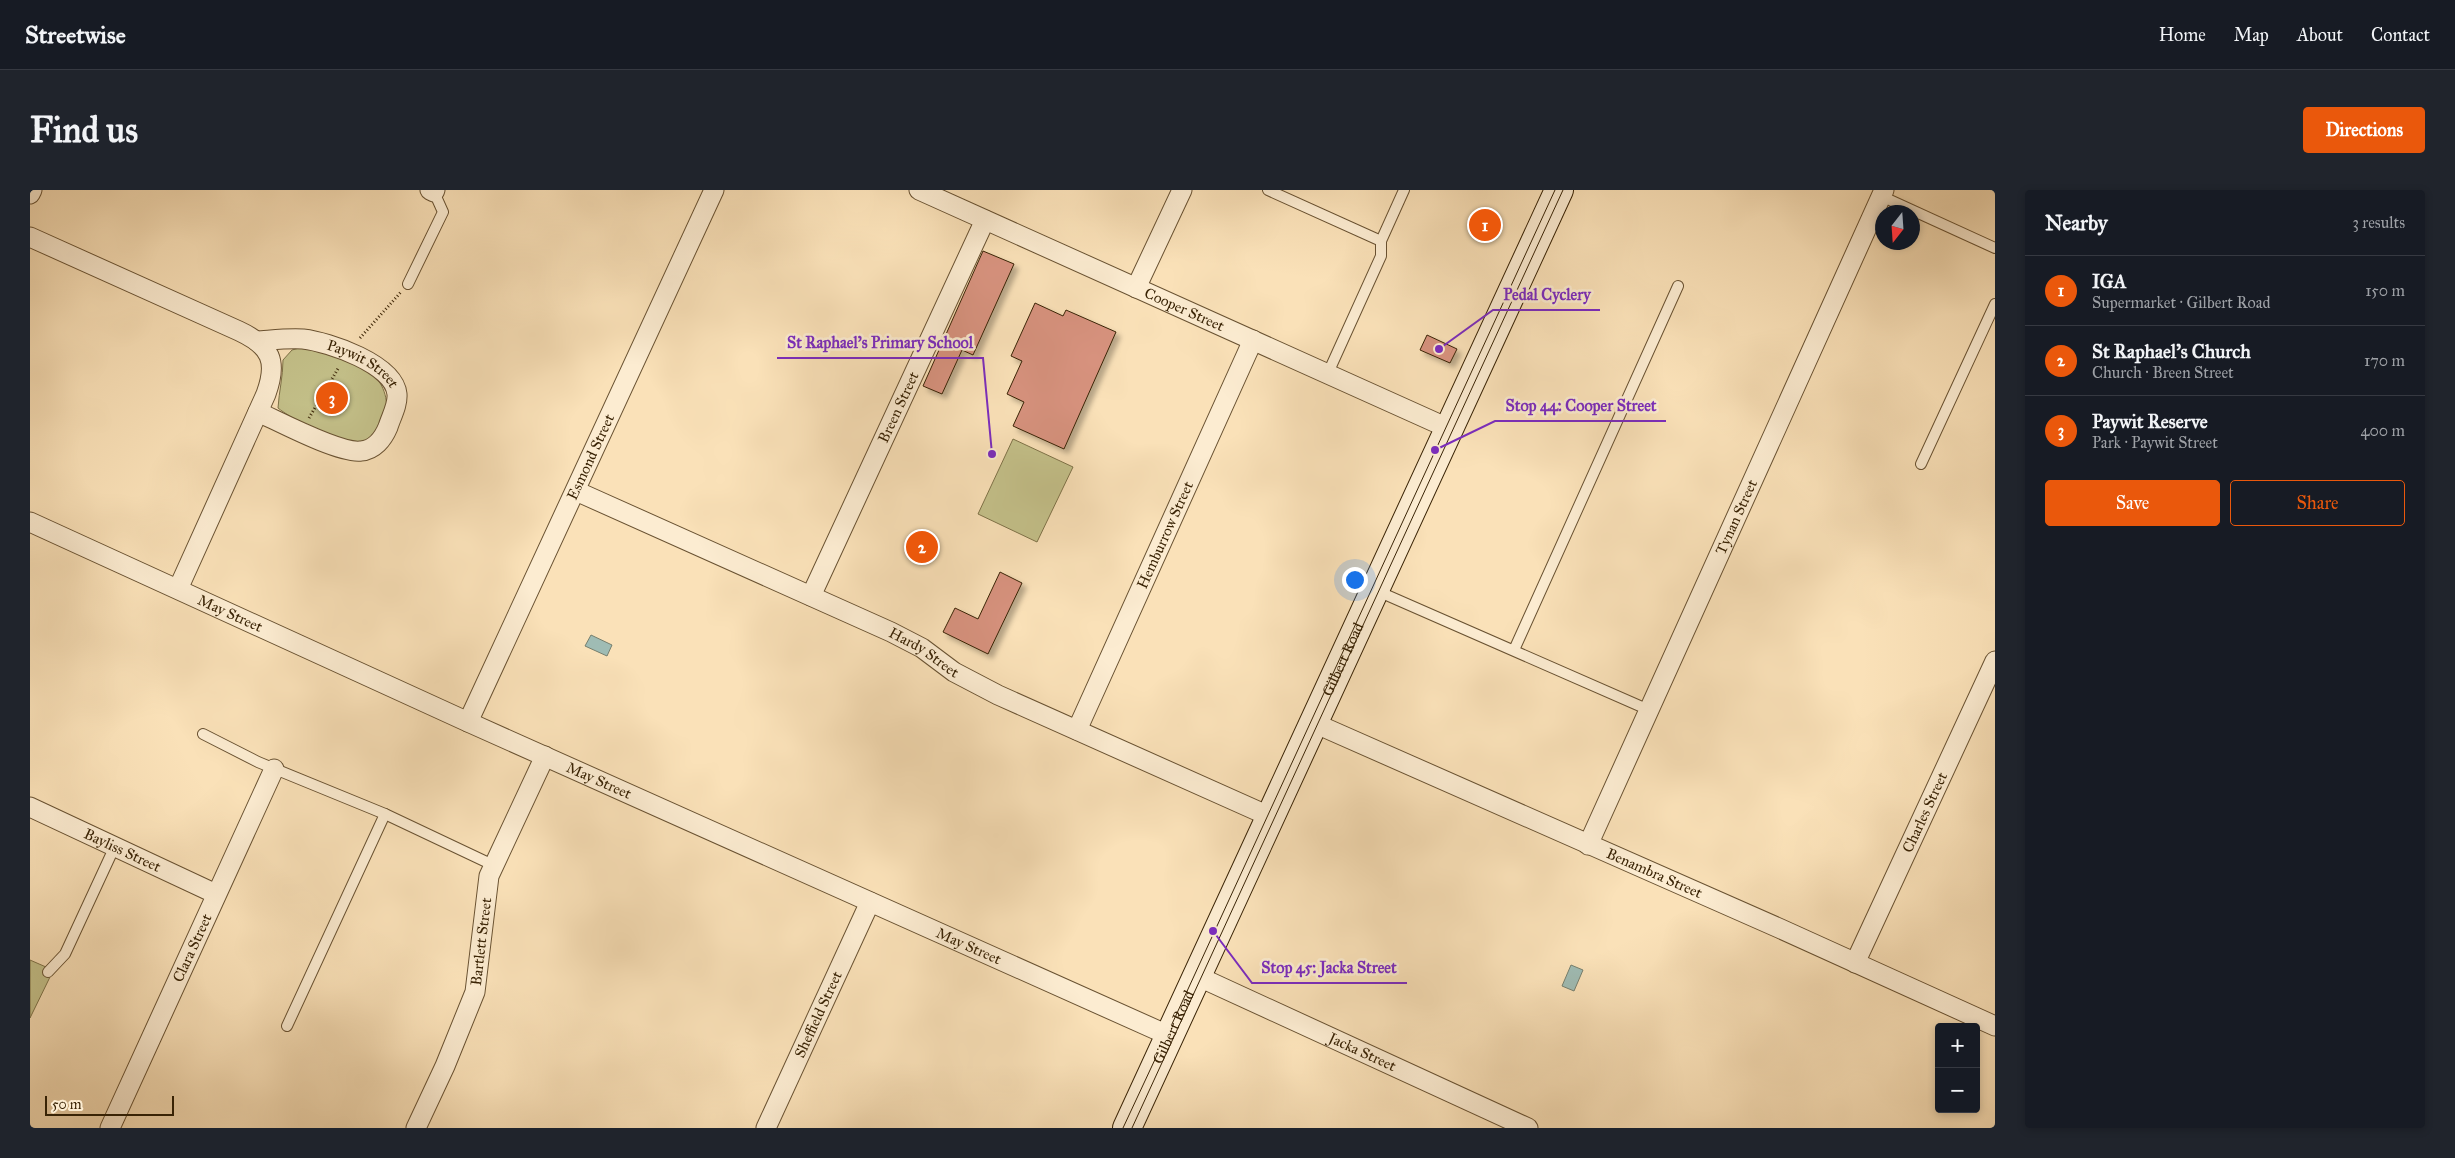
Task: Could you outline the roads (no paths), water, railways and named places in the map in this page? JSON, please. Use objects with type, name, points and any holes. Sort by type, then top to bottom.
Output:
[{"type":"street","points":[[30,194],[32,190]]},
{"type":"street","name":"Esmond Street","points":[[468,722],[714,190]]},
{"type":"street","name":"Cooper Street","points":[[919,190],[1450,430]]},
{"type":"street","points":[[1136,288],[1182,190]]},
{"type":"street","name":"Gilbert Road","points":[[1127,1128],[1450,430],[1558,190]]},
{"type":"street","name":"Tynan Street","points":[[1588,845],[1883,193]]},
{"type":"street","name":"Breen Street","points":[[811,596],[984,220]]},
{"type":"street","points":[[30,236],[240,331],[258,341],[268,353],[272,367],[270,383],[178,590]]},
{"type":"street","name":"Paywit Street","points":[[258,341],[302,339],[324,344],[347,353],[376,366],[391,379],[396,402],[385,434],[370,448],[355,451],[340,448],[258,412]]},
{"type":"street","name":"Hemburrow Street","points":[[1077,730],[1253,340]]},
{"type":"street","name":"Hardy Street","points":[[576,491],[922,648],[954,672],[998,695],[1270,817]]},
{"type":"street","name":"May Street","points":[[30,522],[468,722],[1170,1036]]},
{"type":"street","name":"Charles Street","points":[[1855,963],[1995,661]]},
{"type":"street","name":"Benambra Street","points":[[1314,723],[1995,1026]]},
{"type":"street","name":"Bartlett Street","points":[[416,1128],[445,1066],[475,992],[489,876],[545,756]]},
{"type":"street","name":"Clara Street","points":[[110,1128],[274,769]]},
{"type":"street","name":"Bayliss Street","points":[[30,807],[216,894]]},
{"type":"street","name":"Sheffield Street","points":[[766,1128],[870,902]]},
{"type":"street","name":"Jacka Street","points":[[1197,976],[1528,1128]]},
{"type":"lane","points":[[1268,190],[1381,240]]},
{"type":"lane","points":[[1328,374],[1381,256],[1381,240],[1404,190]]},
{"type":"lane","points":[[408,284],[443,212],[433,191]]},
{"type":"lane","points":[[1883,193],[1995,248]]},
{"type":"lane","points":[[1514,650],[1678,286]]},
{"type":"lane","points":[[1921,464],[1995,304]]},
{"type":"lane","points":[[1376,590],[1649,710]]},
{"type":"lane","points":[[203,734],[274,769],[384,814],[495,866]]},
{"type":"lane","points":[[287,1026],[384,814]]},
{"type":"lane","points":[[48,972],[65,954],[115,846]]},
{"type":"water","points":[[591,635],[612,645],[607,656],[585,646]]},
{"type":"water","points":[[1571,965],[1583,970],[1574,991],[1562,986]]},
{"type":"tram line","points":[[1172,1024],[1555,190]]},
{"type":"tram line","points":[[1132,1128],[1563,190]]},
{"type":"tram line","points":[[1123,1128],[1158,1053]]},
{"type":"place","name":"IGA","points":[[1485,225]]},
{"type":"place","name":"Pedal Cyclery","points":[[1439,349]]},
{"type":"place","name":"Paywit Reserve","points":[[332,398]]},
{"type":"place","name":"Stop 44: Cooper Street","points":[[1435,450]]},
{"type":"place","name":"St Raphael's Primary School","points":[[992,454]]},
{"type":"place","name":"St Raphael's Church","points":[[922,547]]},
{"type":"place","name":"Stop 45: Jacka Street","points":[[1213,931]]}]
